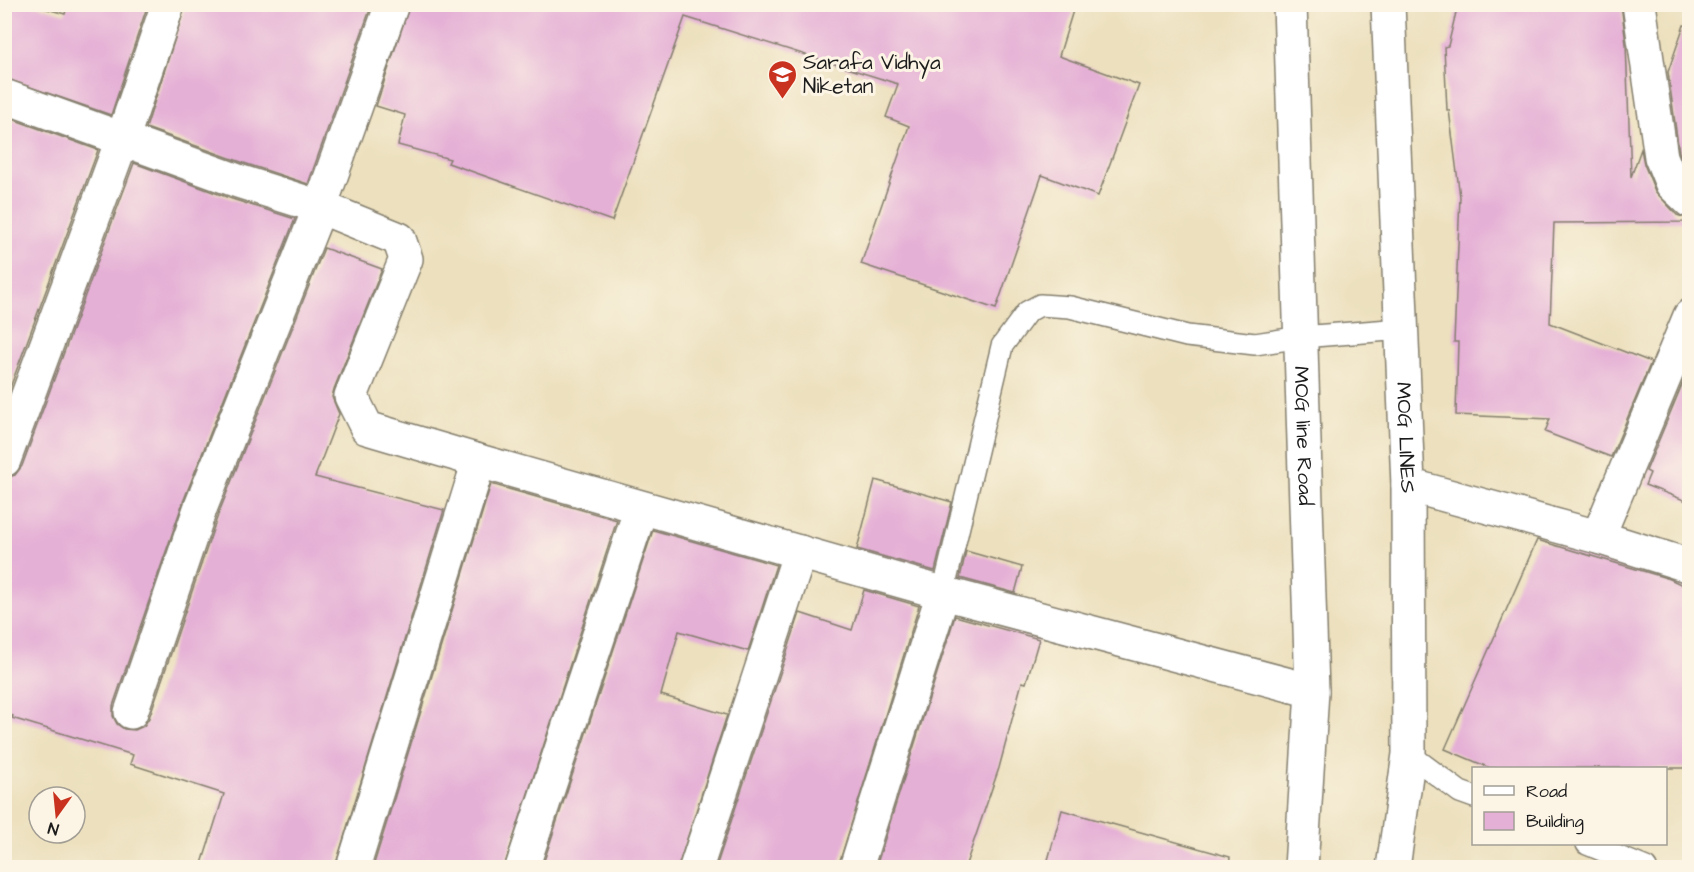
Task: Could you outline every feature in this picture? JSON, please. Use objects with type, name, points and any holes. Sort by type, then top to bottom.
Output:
[{"type":"street","points":[[4,460],[122,140],[168,4]]},
{"type":"street","points":[[131,712],[200,509],[320,207],[392,4]]},
{"type":"street","name":"MOG line Road","points":[[1290,4],[1312,691],[1301,867]]},
{"type":"street","name":"MOG LINES","points":[[1388,4],[1408,485],[1409,754],[1393,867]]},
{"type":"street","points":[[1640,4],[1661,157],[1672,184],[1689,201]]},
{"type":"street","points":[[4,96],[238,181],[320,207],[399,239],[406,260],[351,396],[368,428],[944,593],[1312,691]]},
{"type":"street","points":[[1598,537],[1689,316]]},
{"type":"street","points":[[353,867],[479,460]]},
{"type":"street","points":[[1408,485],[1598,537],[1689,566]]},
{"type":"street","points":[[522,867],[641,508]]},
{"type":"street","points":[[696,867],[800,552]]},
{"type":"street","points":[[856,867],[944,593]]},
{"type":"lane","points":[[944,593],[1002,346],[1027,312],[1040,305],[1070,307],[1186,336],[1254,344],[1301,337],[1402,329]]},
{"type":"lane","points":[[1409,754],[1460,792],[1472,797]]},
{"type":"lane","points":[[1592,845],[1646,867]]},
{"type":"building","points":[[4,4],[30,4],[65,14],[68,4],[148,4],[111,115],[4,78]]},
{"type":"building","points":[[186,4],[372,4],[308,184],[146,128]]},
{"type":"building","points":[[410,4],[1075,4],[1059,56],[1139,85],[1098,196],[1042,175],[996,309],[861,264],[909,126],[886,117],[898,84],[685,17],[612,221],[448,163],[450,159],[398,145],[405,115],[376,106]]},
{"type":"building","points":[[1458,4],[1621,4],[1626,44],[1631,177],[1641,149],[1644,164],[1655,191],[1677,215],[1689,219],[1689,222],[1554,223],[1550,323],[1651,362],[1611,457],[1545,432],[1550,419],[1456,415],[1458,342],[1454,342],[1460,197],[1449,110],[1447,110],[1444,47],[1448,46]]},
{"type":"building","points":[[1684,25],[1689,26],[1689,175],[1679,152],[1668,72]]},
{"type":"building","points":[[4,116],[98,150],[4,404]]},
{"type":"building","points":[[134,163],[232,199],[295,219],[183,502],[113,706],[113,716],[117,724],[124,729],[135,730],[144,726],[149,718],[218,515],[324,248],[382,269],[334,389],[332,397],[339,414],[315,477],[444,510],[335,867],[201,867],[224,794],[130,764],[133,755],[12,718],[13,716],[4,713],[4,478],[15,475],[22,466]]},
{"type":"building","points":[[1686,375],[1689,376],[1689,502],[1645,485],[1650,473],[1646,471]]},
{"type":"building","points":[[875,480],[952,502],[935,571],[857,549]]},
{"type":"building","points":[[491,484],[617,520],[504,867],[373,867]]},
{"type":"building","points":[[653,530],[776,565],[748,651],[679,631],[661,695],[727,715],[678,867],[542,867]]},
{"type":"building","points":[[1537,540],[1670,579],[1689,588],[1689,768],[1488,767],[1445,749]]},
{"type":"building","points":[[966,551],[1022,567],[1015,593],[960,578]]},
{"type":"building","points":[[864,590],[919,606],[838,867],[716,867],[800,613],[852,630]]},
{"type":"building","points":[[955,616],[1039,639],[1026,683],[1022,682],[999,768],[965,867],[876,867]]},
{"type":"building","points":[[1062,810],[1230,857],[1229,867],[1046,867]]},
{"type":"place","name":"Sarafa Vidhya Niketan","points":[[782,100]]}]
